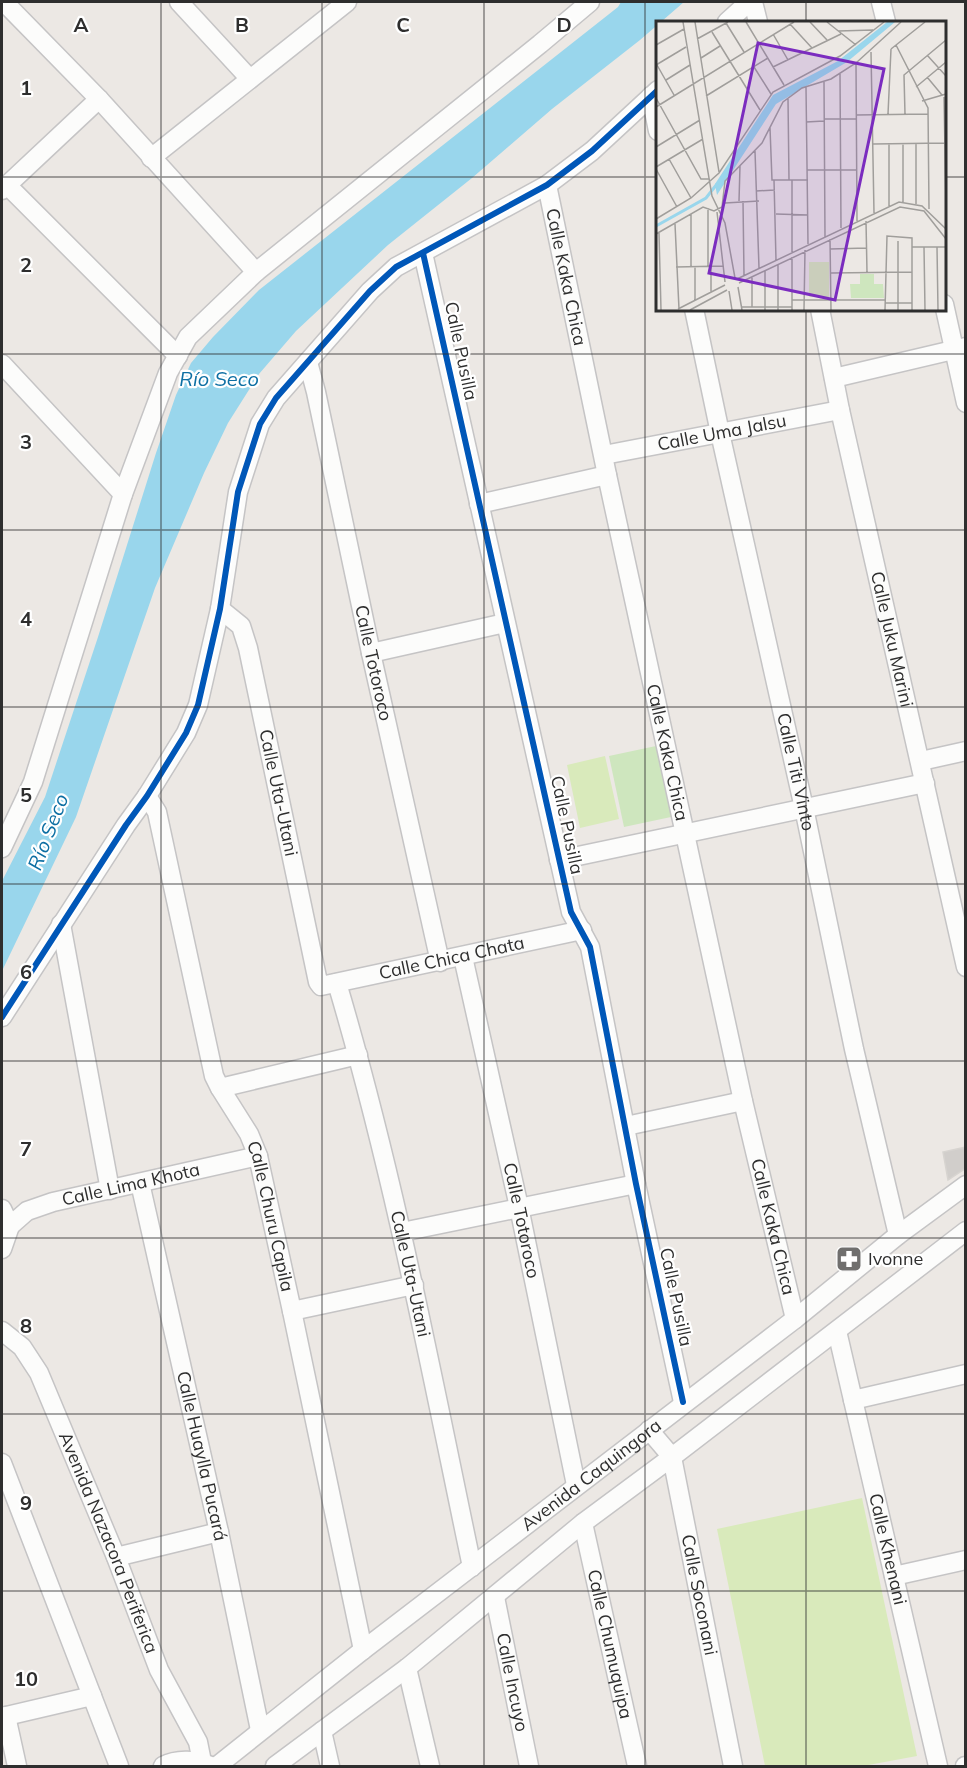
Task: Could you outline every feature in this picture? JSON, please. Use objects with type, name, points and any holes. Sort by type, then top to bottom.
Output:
[{"type":"street","points":[[179,2],[250,79]]},
{"type":"street","points":[[151,158],[347,2]]},
{"type":"street","points":[[2,848],[33,782],[123,494],[168,373],[188,337],[256,272],[590,2]]},
{"type":"street","points":[[728,21],[751,2],[758,21]]},
{"type":"street","points":[[881,2],[886,21]]},
{"type":"street","points":[[4,3],[99,99],[256,272]]},
{"type":"street","points":[[2,1017],[186,733],[198,705],[220,609],[238,492],[260,424],[276,398],[370,291],[396,267],[547,184],[592,151],[655,93]]},
{"type":"street","points":[[99,99],[4,188],[178,356]]},
{"type":"street","name":"Calle Kaka Chica","points":[[547,184],[607,475],[743,1101],[795,1318]]},
{"type":"street","name":"Calle Pusilla","points":[[423,253],[571,912],[590,947],[636,1184],[683,1402]]},
{"type":"street","points":[[946,307],[960,349],[966,403]]},
{"type":"street","name":"Calle Titi Vinto","points":[[694,310],[804,808],[854,1049],[898,1235]]},
{"type":"street","name":"Calle Juku Marini","points":[[820,310],[840,410],[966,967]]},
{"type":"street","points":[[834,378],[960,349]]},
{"type":"street","name":"Calle Totoroco","points":[[308,362],[370,653],[440,962]]},
{"type":"street","points":[[2,364],[123,494]]},
{"type":"street","name":"Calle Uma Jalsu","points":[[603,455],[840,410]]},
{"type":"street","points":[[479,504],[607,475]]},
{"type":"street","name":"Calle Uta-Utani","points":[[220,609],[241,626],[248,648],[318,982],[329,985],[358,1055],[414,1285],[472,1567]]},
{"type":"street","points":[[370,653],[506,623]]},
{"type":"street","points":[[921,761],[966,751]]},
{"type":"street","points":[[559,860],[925,783]]},
{"type":"street","name":"Calle Churu Capila","points":[[147,796],[157,812],[210,1061],[219,1088],[249,1134],[258,1156],[363,1650]]},
{"type":"street","points":[[61,924],[110,1190]]},
{"type":"street","name":"Calle Chica Chata","points":[[329,985],[582,930]]},
{"type":"street","name":"Calle Totoroco","points":[[463,957],[519,1207],[576,1485]]},
{"type":"street","points":[[219,1088],[358,1055]]},
{"type":"street","points":[[626,1126],[743,1101]]},
{"type":"street","name":"Calle Lima Khota","points":[[10,1226],[27,1211],[52,1202],[258,1156]]},
{"type":"street","name":"Calle Huaylla Pucará","points":[[140,1183],[219,1532],[260,1730]]},
{"type":"street","points":[[402,1232],[636,1184]]},
{"type":"street","name":"Avenida Caquingora","points":[[210,1765],[260,1730],[795,1318],[898,1235],[966,1185]]},
{"type":"street","points":[[2,1209],[10,1226],[2,1249]]},
{"type":"street","name":"Avenida Caquingora","points":[[275,1767],[407,1668],[583,1523],[966,1231]]},
{"type":"street","points":[[292,1311],[414,1285]]},
{"type":"street","name":"Calle Khenani","points":[[837,1331],[938,1767]]},
{"type":"street","name":"Avenida Nazacora Periferica","points":[[2,1332],[22,1347],[39,1373],[116,1557],[159,1670],[210,1765]]},
{"type":"street","points":[[853,1400],[966,1374]]},
{"type":"street","name":"Calle Soconani","points":[[649,1430],[672,1457],[733,1767]]},
{"type":"street","points":[[2,1464],[120,1767]]},
{"type":"street","name":"Calle Chumuquipa","points":[[583,1523],[637,1767]]},
{"type":"street","points":[[116,1557],[219,1532]]},
{"type":"street","points":[[894,1576],[966,1560]]},
{"type":"street","name":"Calle Incuyo","points":[[495,1597],[530,1767]]},
{"type":"street","points":[[407,1668],[430,1767]]},
{"type":"street","points":[[17,1767],[4,1716],[92,1696]]},
{"type":"street","points":[[322,1731],[330,1767]]},
{"type":"street","points":[[163,1767],[184,1760],[210,1765]]},
{"type":"green space","points":[[670,743],[685,814],[624,827],[609,756]]},
{"type":"green space","points":[[605,756],[619,819],[580,828],[567,765]]},
{"type":"green space","points":[[862,1498],[917,1756],[863,1766],[765,1766],[717,1529]]},
{"type":"water","name":"Río Seco","points":[[621,2],[684,2],[662,21],[656,21],[656,26],[640,40],[552,109],[472,178],[388,245],[296,331],[259,374],[228,423],[204,473],[155,588],[76,817],[2,971],[2,881],[45,797],[156,453],[176,395],[191,363],[259,290],[618,7]]},
{"type":"building","points":[[966,1147],[966,1168],[948,1180],[943,1152]]},
{"type":"cycle path","points":[[2,1017],[186,733],[198,705],[220,609],[238,492],[260,424],[276,398],[370,291],[396,267],[547,185],[592,151],[656,92]]},
{"type":"cycle path","points":[[423,253],[571,912],[590,947],[636,1184],[683,1402]]},
{"type":"place","name":"Ivonne","points":[[849,1259]]}]
